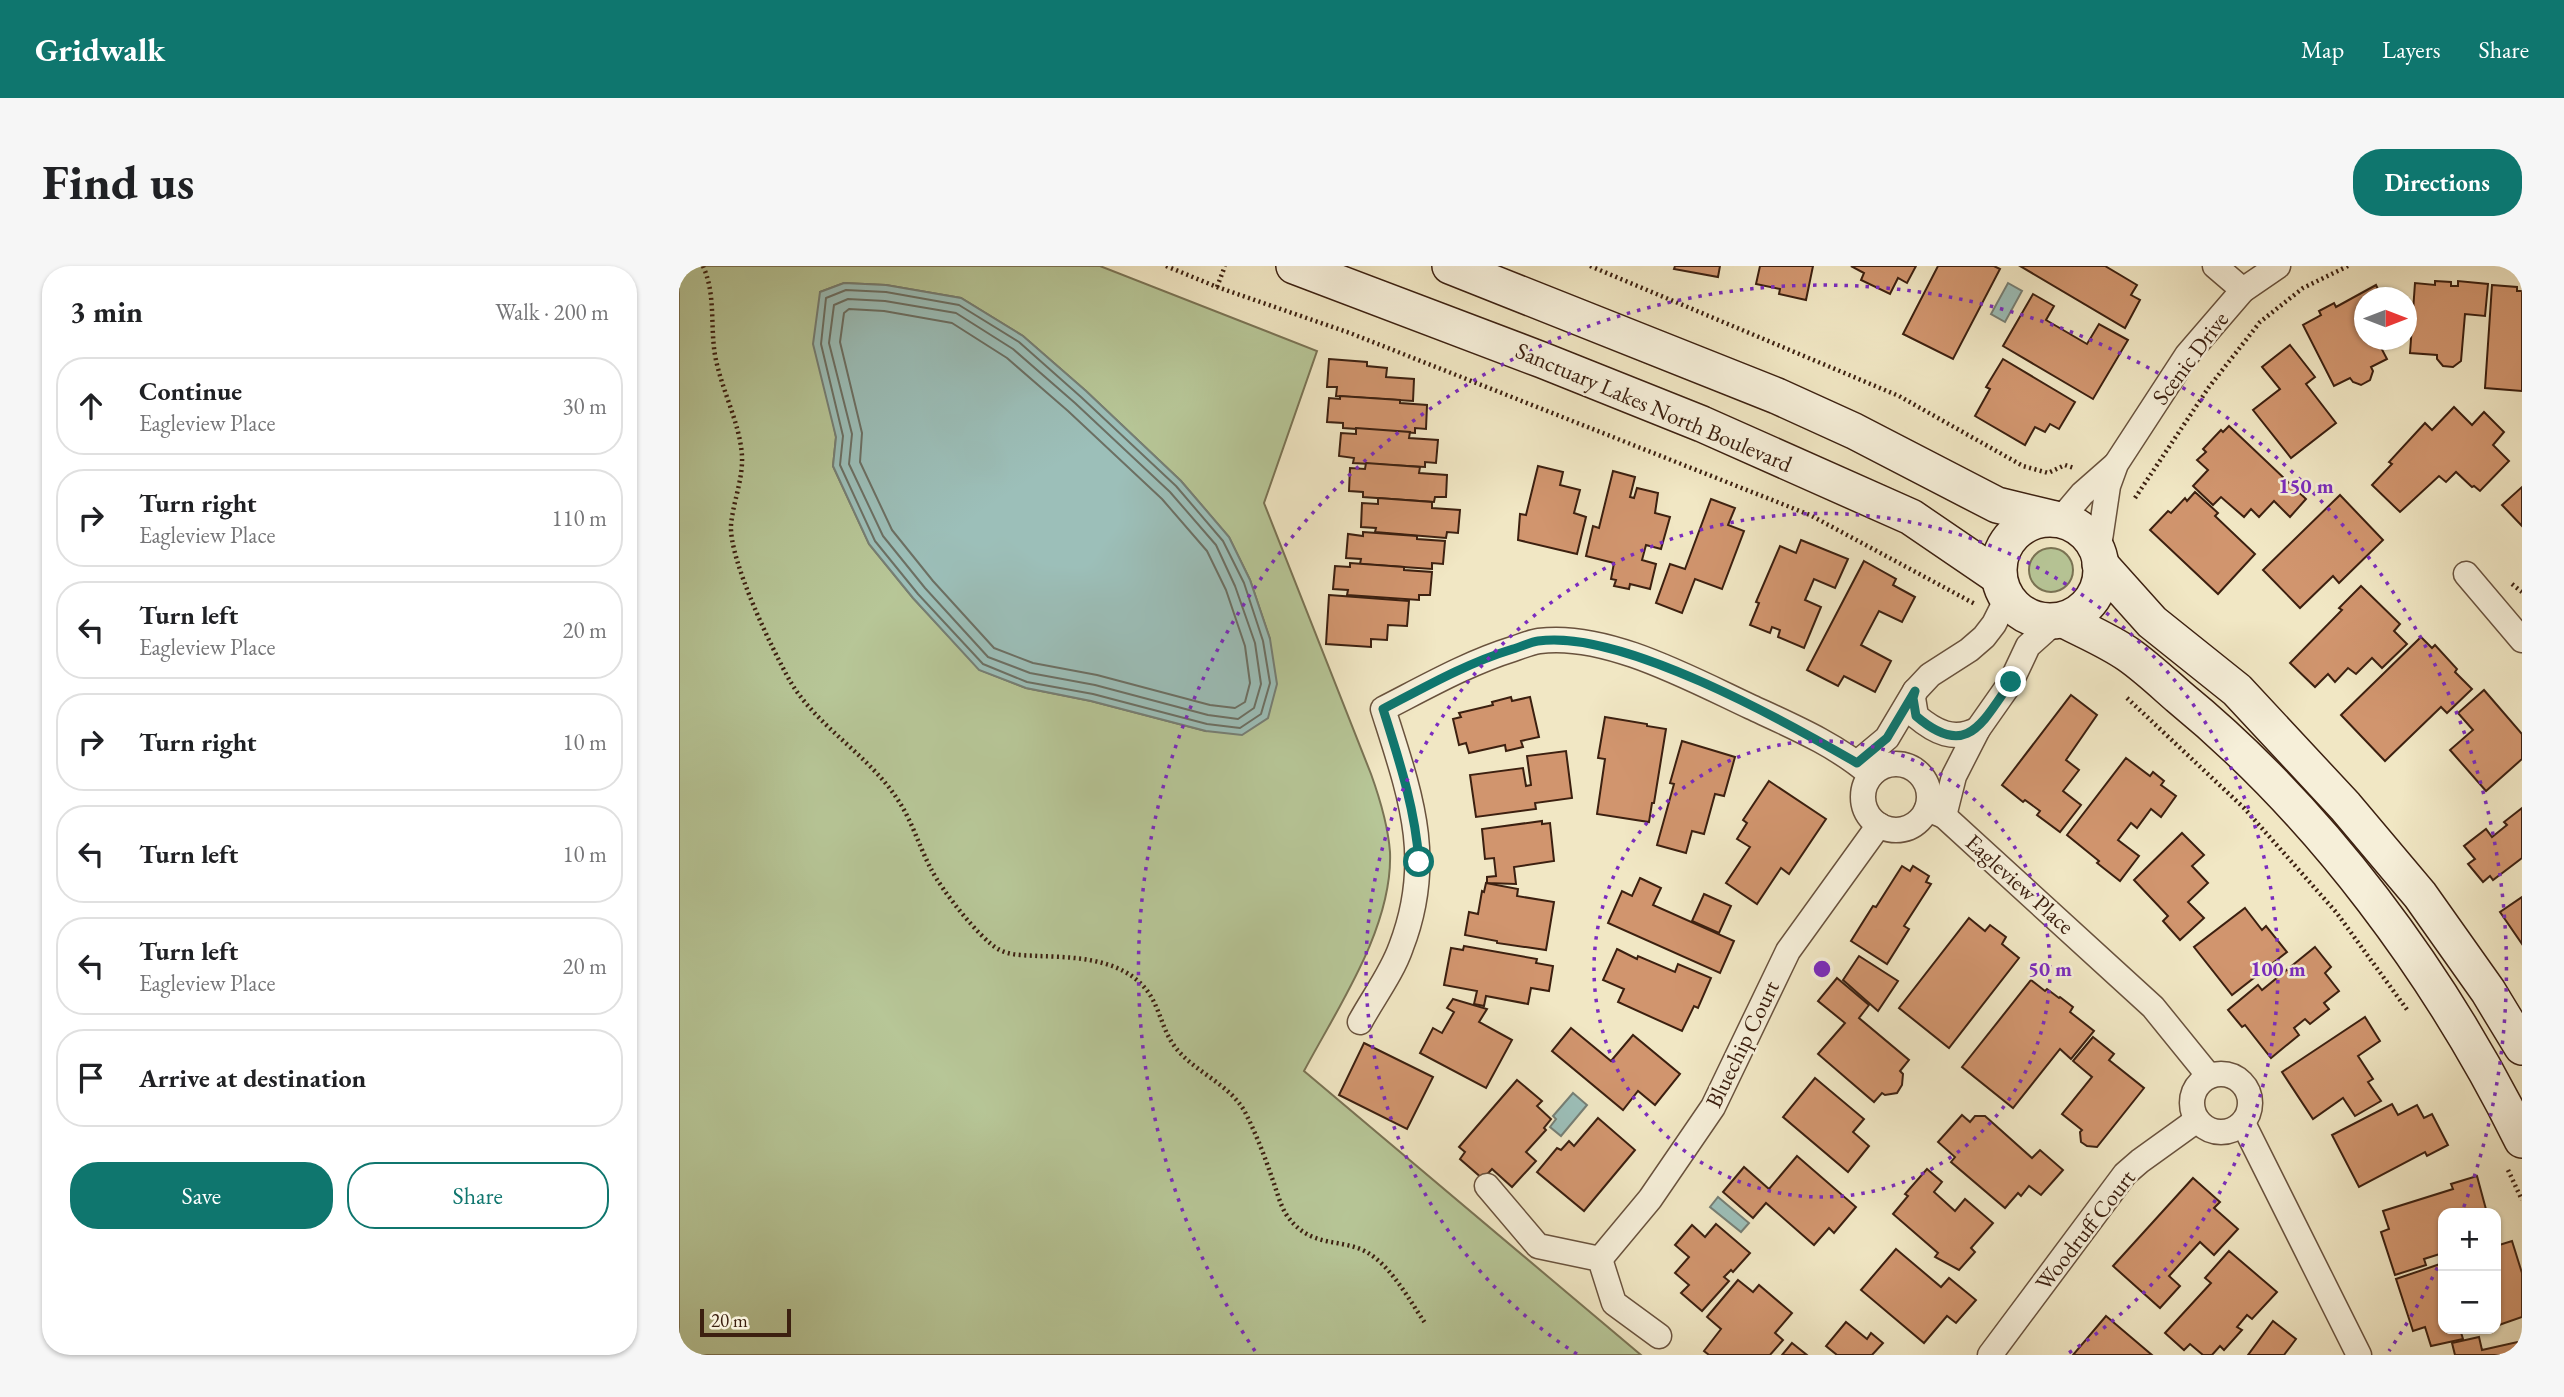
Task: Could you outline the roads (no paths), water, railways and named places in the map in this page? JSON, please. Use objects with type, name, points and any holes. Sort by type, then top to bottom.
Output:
[{"type":"street","name":"Sanctuary Lakes North Boulevard","points":[[1294,266],[1702,424],[1911,517],[2000,600]]},
{"type":"street","points":[[1450,266],[1777,396],[1878,443],[1997,505],[2057,519],[2083,531],[2099,558],[2152,622],[2237,690],[2345,806],[2420,895],[2488,991],[2522,1047]]},
{"type":"street","points":[[2215,266],[2243,290]]},
{"type":"street","name":"Scenic Drive","points":[[2099,558],[2108,486],[2116,464],[2187,355],[2243,290],[2278,266]]},
{"type":"street","name":"Scenic Drive","points":[[2057,519],[2116,464]]},
{"type":"street","points":[[1360,1022],[1401,949],[1415,902],[1419,862],[1416,826],[1408,789],[1383,709],[1483,658],[1538,641],[1577,641],[1666,667],[1799,729],[1864,769],[1891,764],[1903,764],[1913,768],[1928,786],[1936,813],[1901,830],[1879,825],[1870,818],[1863,796],[1864,769],[1887,738],[1915,691],[1930,675],[1969,650],[2000,600],[2001,555],[2013,535],[2039,520],[2057,519]]},
{"type":"street","points":[[2000,600],[2028,617],[2042,621],[2060,621],[2077,614],[2088,605],[2096,592],[2100,579],[2099,558]]},
{"type":"street","points":[[2466,574],[2522,640]]},
{"type":"street","points":[[2060,621],[2128,655],[2224,734],[2311,824],[2416,959],[2465,1033],[2513,1152]]},
{"type":"street","name":"Eagleview Place","points":[[2060,621],[2028,646],[2011,682],[1978,729],[1936,813],[2154,1007],[2209,1076]]},
{"type":"street","points":[[1915,691],[1913,698],[1916,716],[1931,729],[1949,736],[1967,735],[1978,729]]},
{"type":"street","name":"Bluechip Court","points":[[1600,1259],[1650,1199],[1713,1107],[1788,951],[1879,825]]},
{"type":"street","points":[[2228,1075],[2245,1086],[2251,1104],[2243,1123],[2235,1130],[2214,1132],[2197,1120],[2192,1111],[2192,1101],[2200,1082],[2209,1076],[2228,1075]]},
{"type":"street","name":"Woodruff Court","points":[[1990,1355],[2125,1174],[2140,1160],[2197,1120]]},
{"type":"street","points":[[2243,1123],[2359,1355]]},
{"type":"street","points":[[1487,1186],[1538,1246],[1600,1259],[1614,1303],[1659,1336]]},
{"type":"water","points":[[844,283],[886,285],[961,298],[1023,336],[1181,481],[1229,537],[1250,580],[1270,639],[1277,684],[1268,718],[1242,735],[1206,731],[1091,701],[1026,688],[979,670],[913,598],[869,544],[833,466],[836,437],[813,344],[820,292]]},
{"type":"water","points":[[2008,283],[2022,291],[2005,322],[1991,314]]},
{"type":"water","points":[[1573,1093],[1587,1105],[1561,1136],[1550,1127],[1556,1119],[1553,1116]]},
{"type":"water","points":[[1718,1197],[1749,1223],[1741,1232],[1710,1207]]}]
